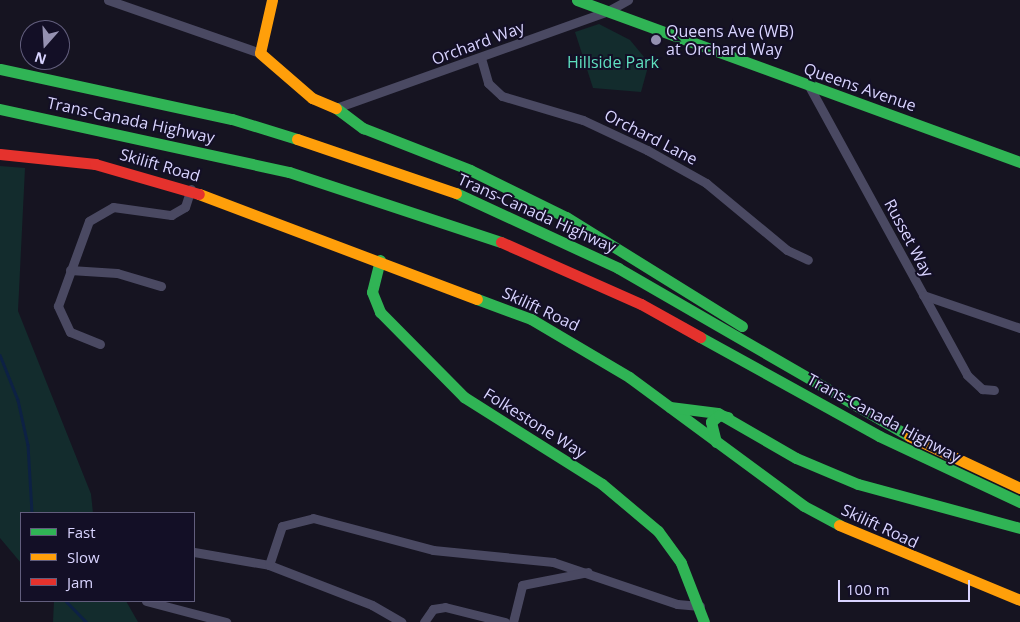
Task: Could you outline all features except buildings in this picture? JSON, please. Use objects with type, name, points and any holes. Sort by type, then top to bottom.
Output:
[{"type":"main road","points":[[272,0],[260,53],[317,102],[336,108],[362,128],[470,170],[598,235],[703,299],[856,408]]},
{"type":"main road","name":"Queens Avenue","points":[[577,0],[1020,162]]},
{"type":"main road","name":"Trans-Canada Highway","points":[[0,69],[240,121],[465,197],[649,284],[856,408],[1020,488]]},
{"type":"main road","name":"Trans-Canada Highway","points":[[0,109],[273,168],[454,223],[640,304],[879,436],[1020,502]]},
{"type":"main road","name":"Skilift Road","points":[[0,154],[114,168],[191,189],[380,260],[562,334],[670,407],[716,442],[845,529],[1020,600]]},
{"type":"main road","name":"Folkestone Way","points":[[380,260],[372,292],[380,312],[464,397],[550,449],[635,510],[670,546],[700,606],[704,622]]},
{"type":"main road","points":[[670,407],[728,417],[836,476],[1020,528]]},
{"type":"main road","points":[[716,442],[711,422],[719,416],[728,417]]},
{"type":"street","points":[[108,0],[260,53]]},
{"type":"street","name":"Orchard Way","points":[[336,108],[481,58],[608,11],[628,0]]},
{"type":"street","name":"Orchard Lane","points":[[481,58],[488,83],[502,96],[583,120],[647,150],[706,183],[787,250],[808,260]]},
{"type":"street","name":"Russet Way","points":[[809,86],[967,375],[982,389],[994,390]]},
{"type":"street","points":[[100,344],[75,335],[60,317],[59,300],[86,226],[97,212],[113,207],[172,215],[185,207],[191,189]]},
{"type":"street","points":[[70,270],[117,273],[161,286]]},
{"type":"street","points":[[923,295],[1020,328]]},
{"type":"street","points":[[268,566],[282,526],[313,518],[433,550],[513,556],[590,572],[677,604],[700,606]]},
{"type":"street","points":[[195,552],[268,566],[372,605],[402,622]]},
{"type":"street","points":[[513,622],[522,585],[590,572]]},
{"type":"street","points":[[150,602],[226,622]]},
{"type":"street","points":[[424,622],[433,609],[445,607],[505,622]]},
{"type":"green space","name":"Hillside Park","points":[[599,24],[630,40],[649,63],[641,92],[593,88],[575,32]]},
{"type":"green space","points":[[0,166],[25,168],[18,311],[91,494],[93,512],[20,512],[20,562],[0,538]]},
{"type":"green space","points":[[54,602],[127,602],[138,622],[53,622]]},
{"type":"waterway","points":[[0,355],[18,400],[28,445],[32,512]]},
{"type":"waterway","points":[[67,602],[86,622]]},
{"type":"traffic: fast","points":[[577,0],[1020,162]]},
{"type":"traffic: fast","points":[[0,69],[232,119],[297,139]]},
{"type":"traffic: fast","points":[[336,108],[363,128],[470,170],[566,217],[742,326]]},
{"type":"traffic: fast","points":[[0,109],[289,172],[501,242]]},
{"type":"traffic: fast","points":[[456,193],[618,268],[909,436]]},
{"type":"traffic: fast","points":[[380,260],[372,292],[380,312],[464,397],[602,484],[658,531],[681,563],[704,622]]},
{"type":"traffic: fast","points":[[477,299],[531,319],[629,377],[804,506],[839,525]]},
{"type":"traffic: fast","points":[[700,337],[879,436],[1020,502]]},
{"type":"traffic: fast","points":[[670,407],[718,413],[796,458],[858,484],[1020,528]]},
{"type":"traffic: fast","points":[[716,442],[711,422],[719,415],[728,417]]},
{"type":"traffic: slow","points":[[272,0],[260,53],[312,98],[336,108]]},
{"type":"traffic: slow","points":[[297,139],[456,193]]},
{"type":"traffic: slow","points":[[199,194],[477,299]]},
{"type":"traffic: slow","points":[[909,436],[1020,488]]},
{"type":"traffic: slow","points":[[839,525],[1020,600]]},
{"type":"traffic: jam","points":[[0,154],[95,164],[199,194]]},
{"type":"traffic: jam","points":[[501,242],[641,304],[700,337]]},
{"type":"place","name":"Queens Ave (WB) at Orchard Way","points":[[656,40]]}]
